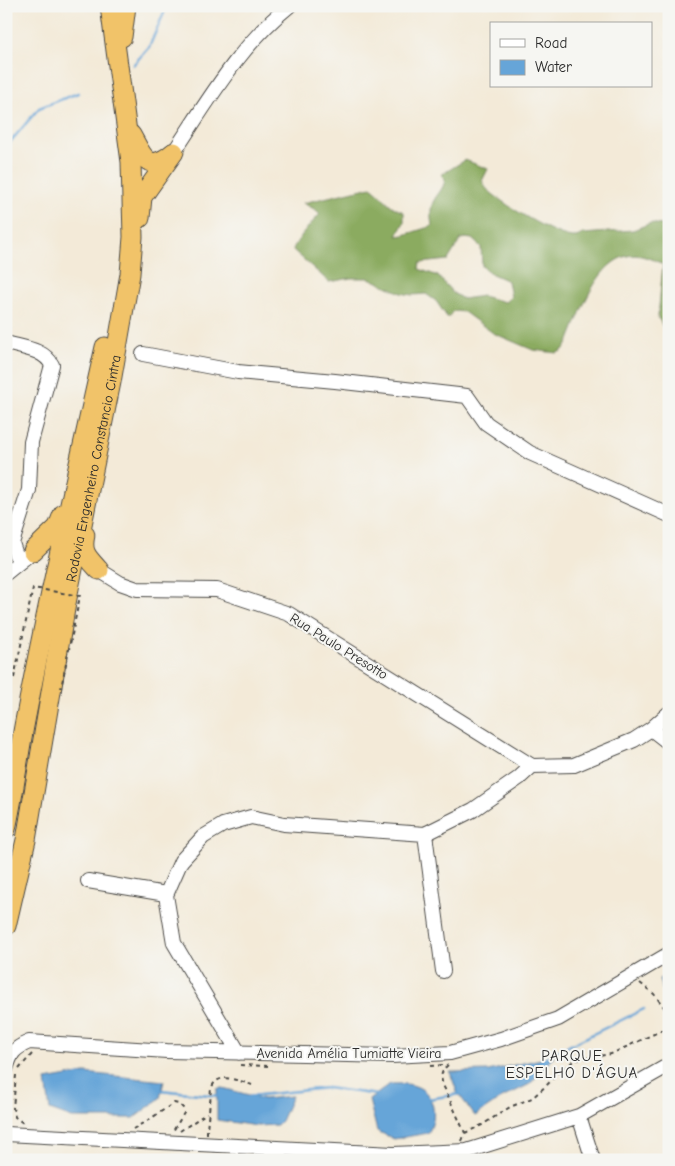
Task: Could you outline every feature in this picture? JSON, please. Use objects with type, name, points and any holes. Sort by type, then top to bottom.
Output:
[{"type":"highway","name":"Rodovia Engenheiro Constancio Cintra","points":[[6,926],[26,840],[78,464],[110,328],[121,249],[119,156],[97,6]]},
{"type":"highway","name":"Rodovia Engenheiro Constancio Cintra","points":[[6,829],[25,723],[90,482],[111,382],[130,274],[133,237],[131,162],[128,128],[110,6]]},
{"type":"highway","points":[[120,71],[126,6]]},
{"type":"highway","points":[[128,128],[143,156],[153,163],[161,162],[174,152]]},
{"type":"highway","points":[[130,274],[142,197],[174,152]]},
{"type":"highway","points":[[27,556],[58,527],[78,464]]},
{"type":"highway","points":[[90,482],[87,530],[82,546],[88,558],[99,570]]},
{"type":"highway","points":[[27,556],[48,546],[52,547],[58,601]]},
{"type":"highway","points":[[58,601],[78,562],[85,561],[99,570]]},
{"type":"street","points":[[174,152],[247,47],[288,6]]},
{"type":"street","points":[[6,343],[40,352],[48,358],[52,365],[31,442],[29,490],[12,543],[16,555],[27,556]]},
{"type":"street","points":[[142,354],[238,372],[467,396],[486,422],[530,453],[669,515]]},
{"type":"street","points":[[6,573],[27,556]]},
{"type":"street","name":"Rua Paulo Presotto","points":[[99,570],[120,584],[137,590],[217,590],[289,614],[532,766]]},
{"type":"street","points":[[239,1059],[174,943],[166,894],[181,861],[203,837],[223,825],[251,817],[284,824],[425,834],[473,810],[519,778],[532,766],[574,765],[634,740],[651,729],[669,713]]},
{"type":"street","points":[[651,729],[669,743]]},
{"type":"street","points":[[425,834],[443,971]]},
{"type":"street","points":[[88,881],[166,894]]},
{"type":"street","name":"Avenida Amélia Tumiatte Vieira","points":[[6,1070],[11,1054],[20,1046],[29,1042],[239,1059],[392,1056],[450,1052],[501,1039],[558,1019],[669,954]]},
{"type":"street","points":[[6,1134],[393,1154],[467,1151],[579,1116],[669,1065]]},
{"type":"street","points":[[579,1116],[593,1160]]},
{"type":"street","points":[[293,1149],[308,1160]]},
{"type":"path","points":[[14,678],[33,588],[80,596],[61,688]]},
{"type":"path","points":[[639,983],[654,994],[669,1014]]},
{"type":"path","points":[[470,1140],[461,1143],[465,1133],[482,1125],[510,1107],[532,1098],[558,1073],[575,1060],[611,1054],[669,1027]]},
{"type":"path","points":[[22,1123],[15,1117],[13,1108],[16,1073],[33,1052]]},
{"type":"path","points":[[239,1059],[276,1066]]},
{"type":"path","points":[[450,1063],[443,1070],[440,1077],[465,1133]]},
{"type":"path","points":[[429,1066],[439,1066]]},
{"type":"path","points":[[206,1134],[211,1101],[210,1092],[214,1083],[231,1078],[252,1085]]},
{"type":"path","points":[[139,1130],[131,1130],[150,1120],[174,1103],[179,1104],[184,1109],[184,1113],[172,1132],[188,1133]]},
{"type":"path","points":[[178,1133],[208,1112]]},
{"type":"green space","points":[[465,160],[488,169],[482,181],[493,194],[515,210],[543,226],[567,236],[576,237],[583,234],[633,230],[651,223],[661,225],[669,220],[669,329],[663,327],[658,317],[663,265],[645,257],[630,256],[616,261],[604,271],[594,284],[586,300],[567,345],[557,353],[533,350],[493,333],[464,312],[453,311],[447,317],[436,301],[426,294],[412,295],[401,293],[369,278],[351,278],[329,282],[293,250],[300,237],[320,214],[303,203],[371,187],[390,205],[404,212],[404,222],[397,236],[432,226],[432,205],[445,179],[441,175]],"holes":[[[461,239],[472,239],[481,247],[482,266],[490,273],[508,281],[511,297],[505,302],[482,296],[463,299],[453,293],[438,276],[419,269],[420,263],[448,260]]]},
{"type":"water","points":[[669,974],[669,1001],[664,994],[659,979]]},
{"type":"water","points":[[554,1056],[530,1084],[500,1099],[475,1116],[457,1092],[450,1072],[488,1071]]},
{"type":"water","points":[[85,1073],[164,1081],[160,1098],[134,1118],[72,1118],[50,1110],[46,1080]]},
{"type":"water","points":[[390,1084],[412,1085],[422,1089],[427,1094],[431,1100],[434,1113],[428,1133],[394,1139],[377,1131],[369,1100]]},
{"type":"water","points":[[223,1088],[264,1099],[292,1096],[281,1121],[277,1125],[257,1126],[217,1120],[217,1089]]},
{"type":"waterway","points":[[133,65],[149,47],[167,6]]},
{"type":"waterway","points":[[6,147],[39,108],[78,93]]},
{"type":"waterway","points":[[542,1059],[644,1009]]},
{"type":"waterway","points":[[250,1096],[327,1088],[378,1095]]},
{"type":"waterway","points":[[160,1090],[219,1096]]},
{"type":"waterway","points":[[428,1099],[460,1094]]},
{"type":"district","name":"PARQUE ESPELHO D'ÁGUA","points":[[572,1064]]}]
